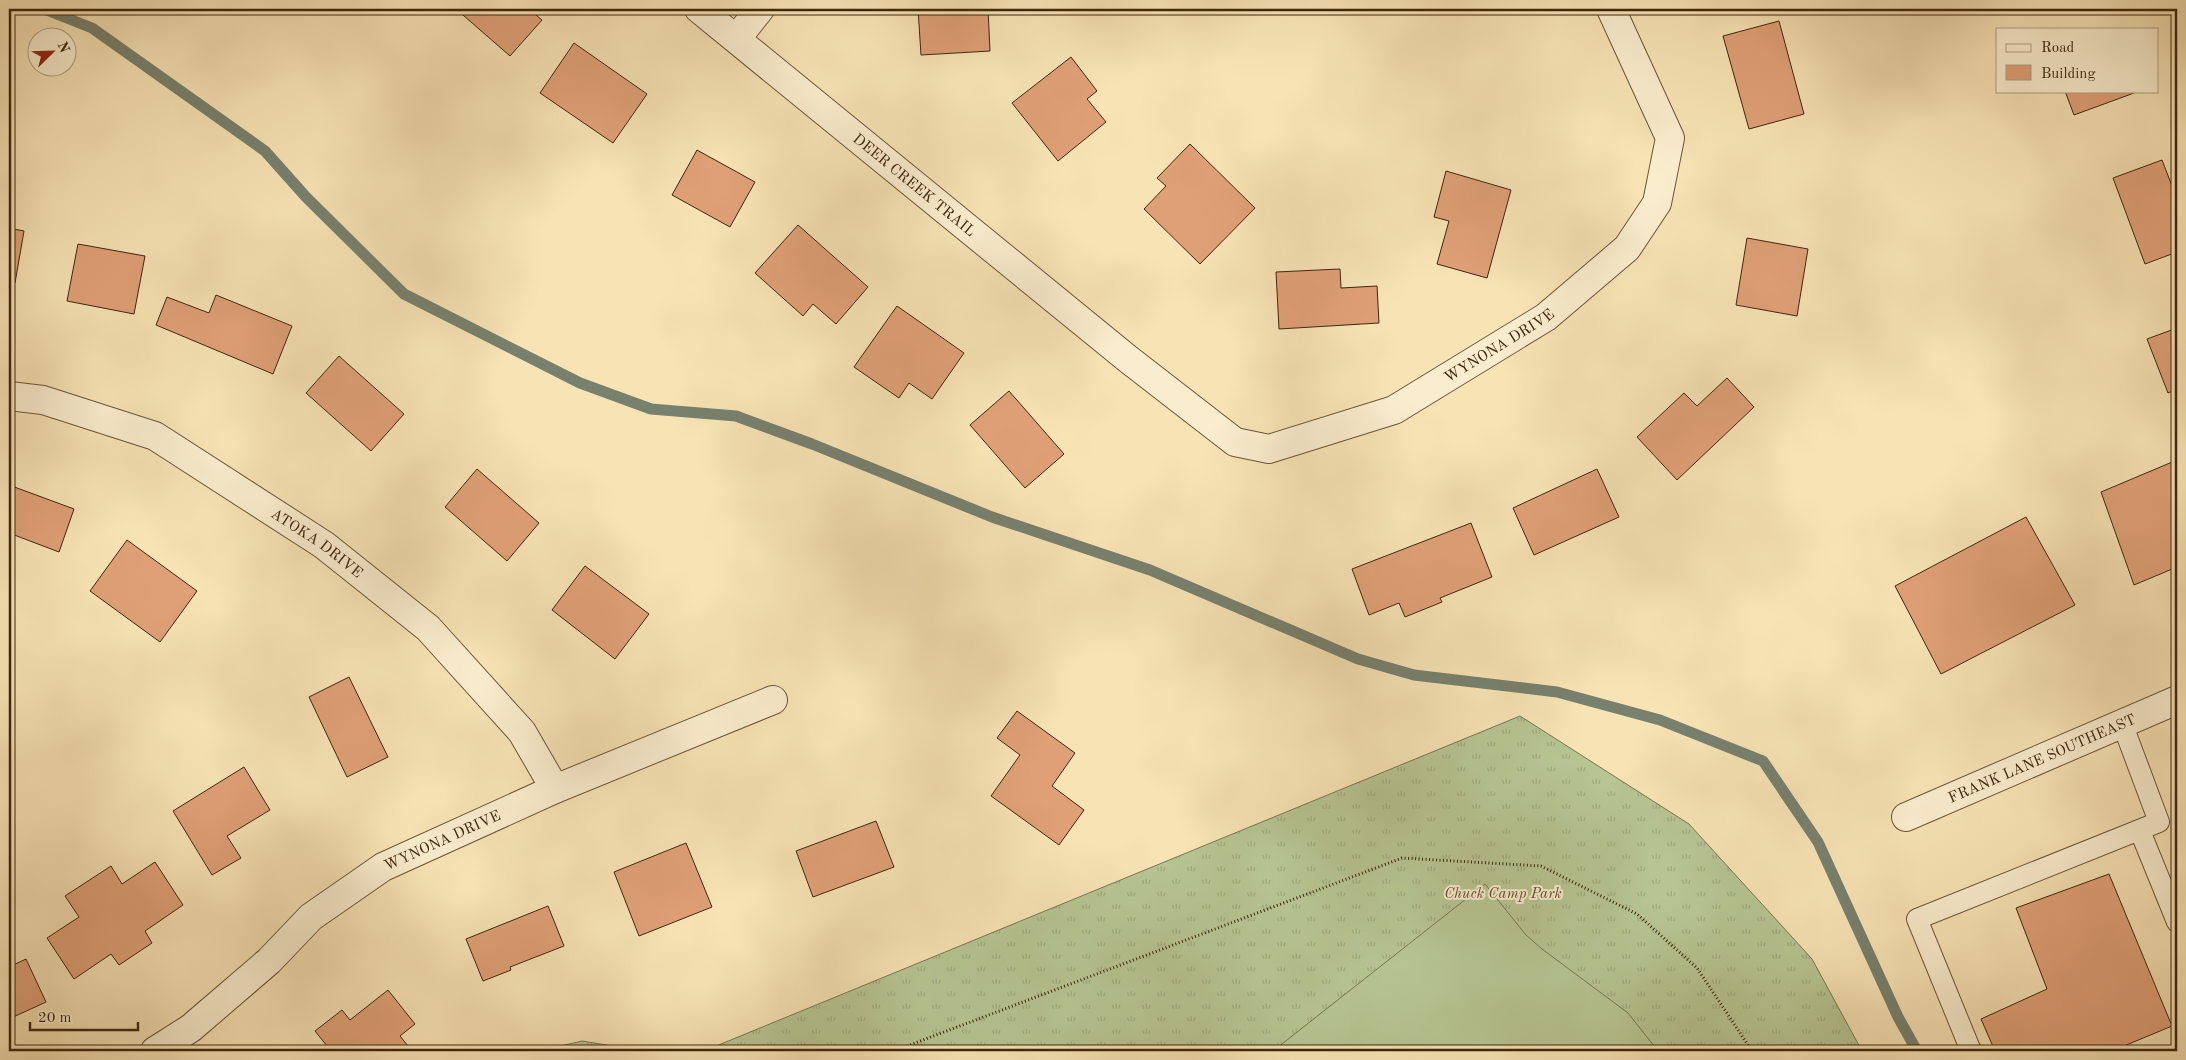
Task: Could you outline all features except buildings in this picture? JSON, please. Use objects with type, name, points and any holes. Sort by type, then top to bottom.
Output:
[{"type":"street","name":"DEER CREEK TRAIL","points":[[699,9],[737,38],[1128,359]]},
{"type":"street","points":[[737,38],[760,9]]},
{"type":"street","name":"WYNONA DRIVE","points":[[1128,359],[1235,442],[1269,449],[1394,410],[1546,318],[1627,248],[1657,203],[1670,138],[1611,9]]},
{"type":"street","name":"ATOKA DRIVE","points":[[9,396],[43,400],[155,436],[324,545],[428,628],[522,732],[555,789]]},
{"type":"street","name":"WYNONA DRIVE","points":[[155,1051],[191,1028],[254,973],[311,917],[383,868],[555,789],[773,700]]},
{"type":"street","name":"FRANK LANE SOUTHEAST","points":[[1906,817],[2177,700]]},
{"type":"lane","points":[[1971,1051],[1917,919],[2159,822],[2122,723]]},
{"type":"lane","points":[[2140,831],[2177,922]]},
{"type":"path","points":[[894,1051],[1402,858],[1541,866],[1637,914],[1697,968],[1752,1051]]},
{"type":"green space","name":"Chuck Camp Park","points":[[1520,716],[1689,824],[1812,959],[1862,1051],[704,1051]]},
{"type":"green space","points":[[1485,884],[1526,935],[1628,1013],[1658,1051],[1273,1051]]},
{"type":"green space","points":[[582,1041],[643,1051],[539,1051]]},
{"type":"waterway","points":[[44,9],[92,28],[265,151],[306,197],[404,294],[580,383],[651,409],[736,416],[812,444],[992,517],[1150,570],[1358,659],[1414,675],[1557,692],[1660,720],[1763,761],[1818,842],[1898,1017],[1917,1051]]}]
